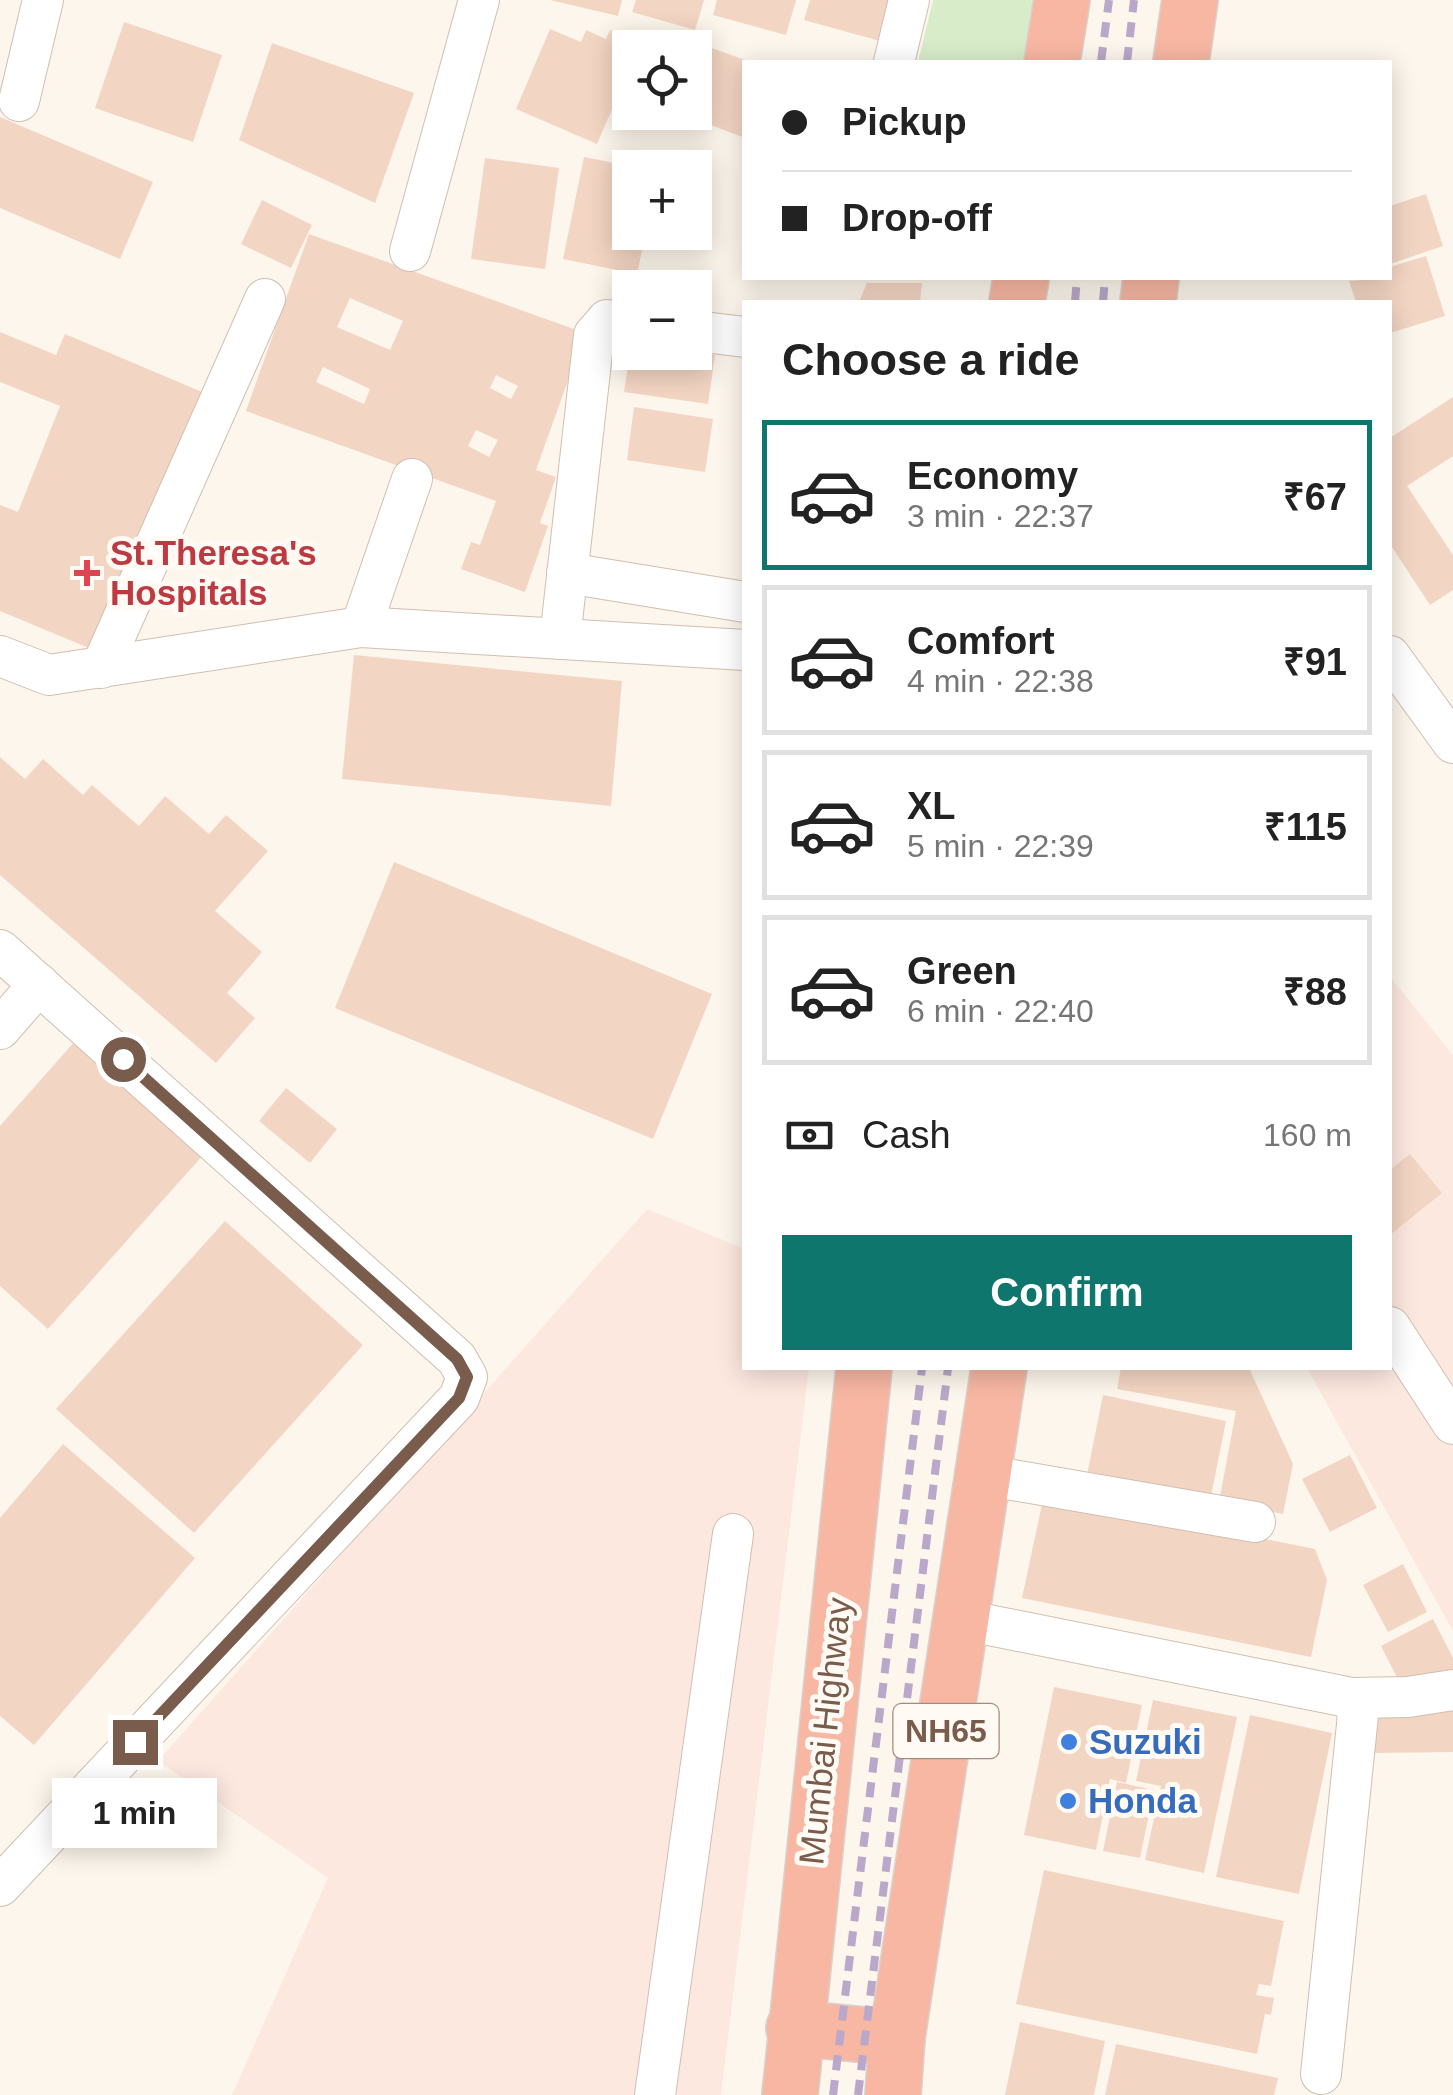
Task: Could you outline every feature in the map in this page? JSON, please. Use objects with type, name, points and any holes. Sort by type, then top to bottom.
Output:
[{"type":"highway","points":[[1052,60],[1062,0]]},
{"type":"highway","points":[[1181,60],[1190,0]]},
{"type":"highway","name":"Mumbai Highway","points":[[790,2095],[864,1370]]},
{"type":"highway","name":"NH65","points":[[893,2095],[897,2038],[964,1620],[999,1370]]},
{"type":"highway","points":[[794,2028],[897,2038]]},
{"type":"street","points":[[19,101],[43,0]]},
{"type":"street","points":[[410,251],[479,0]]},
{"type":"street","points":[[894,60],[909,0]]},
{"type":"street","points":[[101,668],[265,299]]},
{"type":"street","points":[[560,639],[594,335],[607,320],[612,321]]},
{"type":"street","points":[[712,333],[742,337]]},
{"type":"street","points":[[361,627],[412,479]]},
{"type":"street","points":[[567,572],[742,601]]},
{"type":"street","points":[[0,656],[49,675],[361,627],[742,650]]},
{"type":"street","points":[[1392,659],[1453,743]]},
{"type":"street","points":[[0,950],[457,1359],[467,1377],[459,1398],[0,1886]]},
{"type":"street","points":[[0,1029],[39,984]]},
{"type":"street","points":[[1392,1330],[1453,1424]]},
{"type":"street","points":[[984,1475],[1255,1522]]},
{"type":"street","points":[[654,2095],[733,1534]]},
{"type":"street","points":[[964,1620],[1352,1698],[1408,1697],[1453,1690]]},
{"type":"street","points":[[1320,2074],[1358,1714],[1352,1698]]},
{"type":"shaded area","points":[[1392,979],[1453,1055],[1453,1631],[1308,1370],[1392,1370]]},
{"type":"shaded area","points":[[647,1209],[742,1248],[742,1370],[809,1370],[721,2095],[232,2095],[328,1878],[158,1761]]},
{"type":"green space","points":[[933,0],[1031,0],[1044,8],[1031,60],[918,60]]},
{"type":"building","points":[[550,0],[622,0],[618,16]]},
{"type":"building","points":[[636,0],[704,0],[695,30],[632,12]]},
{"type":"building","points":[[717,0],[796,0],[786,35],[713,15]]},
{"type":"building","points":[[810,0],[899,0],[887,43],[804,20]]},
{"type":"building","points":[[124,22],[222,55],[193,142],[95,108]]},
{"type":"building","points":[[550,29],[581,42],[586,30],[606,39],[612,31],[612,109],[597,144],[516,109]]},
{"type":"building","points":[[272,43],[414,93],[375,203],[239,140]]},
{"type":"building","points":[[712,48],[745,60],[742,137],[712,126]]},
{"type":"building","points":[[0,117],[153,182],[120,259],[0,208]]},
{"type":"building","points":[[584,157],[612,162],[612,250],[642,250],[638,270],[563,259]]},
{"type":"building","points":[[485,158],[559,168],[545,269],[471,259]]},
{"type":"building","points":[[1426,194],[1443,246],[1392,263],[1392,205]]},
{"type":"building","points":[[262,200],[312,225],[291,268],[241,244]]},
{"type":"building","points":[[309,234],[585,333],[536,470],[556,477],[540,523],[548,526],[525,592],[461,569],[471,542],[480,545],[496,501],[246,411]],"holes":[[[350,298],[403,321],[390,350],[337,327]],[[323,367],[370,389],[364,404],[316,382]],[[496,375],[518,386],[511,399],[490,388]],[[476,430],[498,440],[489,457],[468,446]]]},
{"type":"building","points":[[1426,256],[1445,316],[1392,332],[1392,300],[1355,300],[1349,281],[1392,280],[1392,266]]},
{"type":"building","points":[[867,283],[922,283],[920,300],[860,300]]},
{"type":"building","points":[[0,332],[56,355],[65,334],[202,392],[96,651],[0,611],[0,505],[18,512],[60,406],[0,382]]},
{"type":"building","points":[[715,355],[708,404],[624,392],[627,370],[712,370]]},
{"type":"building","points":[[1453,397],[1453,456],[1407,486],[1453,555],[1453,590],[1430,605],[1392,547],[1392,437]]},
{"type":"building","points":[[634,407],[713,419],[705,472],[627,460]]},
{"type":"building","points":[[354,655],[622,681],[611,806],[342,779]]},
{"type":"building","points":[[0,757],[25,779],[43,759],[83,795],[92,785],[139,826],[165,796],[209,834],[226,815],[268,851],[215,911],[262,952],[227,993],[255,1018],[216,1063],[0,875]]},
{"type":"building","points":[[394,862],[712,994],[653,1139],[335,1008]]},
{"type":"building","points":[[75,1041],[204,1154],[48,1329],[0,1286],[0,1126]]},
{"type":"building","points":[[286,1088],[337,1129],[310,1163],[259,1121]]},
{"type":"building","points":[[1410,1154],[1442,1193],[1392,1233],[1392,1168]]},
{"type":"building","points":[[225,1221],[363,1345],[194,1533],[56,1409]]},
{"type":"building","points":[[1121,1370],[1250,1370],[1293,1464],[1283,1514],[1219,1502],[1236,1411],[1117,1389]]},
{"type":"building","points":[[1103,1395],[1226,1421],[1210,1501],[1087,1475]]},
{"type":"building","points":[[63,1444],[195,1558],[34,1745],[0,1716],[0,1518]]},
{"type":"building","points":[[1350,1455],[1377,1508],[1330,1532],[1302,1479]]},
{"type":"building","points":[[1044,1495],[1315,1549],[1327,1580],[1311,1657],[1022,1598]]},
{"type":"building","points":[[1403,1564],[1427,1612],[1388,1632],[1363,1585]]},
{"type":"building","points":[[1433,1619],[1453,1658],[1453,1671],[1406,1695],[1381,1646]]},
{"type":"building","points":[[1054,1687],[1142,1705],[1126,1783],[1110,1779],[1096,1850],[1024,1835]]},
{"type":"building","points":[[1153,1700],[1237,1717],[1204,1873],[1145,1860],[1161,1786],[1136,1781]]},
{"type":"building","points":[[1453,1710],[1453,1752],[1370,1753],[1369,1711]]},
{"type":"building","points":[[1250,1715],[1332,1733],[1299,1894],[1216,1877]]},
{"type":"building","points":[[1117,1782],[1154,1790],[1140,1858],[1103,1851]]},
{"type":"building","points":[[1044,1870],[1284,1921],[1271,1986],[1259,1984],[1256,1995],[1274,1998],[1271,2015],[1265,2014],[1257,2054],[1016,2004]]},
{"type":"building","points":[[1020,2022],[1105,2041],[1094,2095],[1005,2095]]},
{"type":"building","points":[[1116,2044],[1278,2078],[1274,2095],[1105,2095]]},
{"type":"railway","points":[[1101,60],[1109,0]]},
{"type":"railway","points":[[1127,60],[1134,0]]},
{"type":"railway","points":[[1075,300],[1077,280]]},
{"type":"railway","points":[[1103,300],[1105,280]]},
{"type":"railway","points":[[833,2095],[922,1370]]},
{"type":"railway","points":[[858,2095],[948,1370]]},
{"type":"place","name":"St.Theresa's Hospitals","points":[[87,573]]},
{"type":"place","name":"Suzuki","points":[[1069,1742]]},
{"type":"place","name":"Honda","points":[[1068,1801]]},
{"type":"route","points":[[123,1059],[457,1359],[467,1377],[459,1398],[135,1742]]}]
